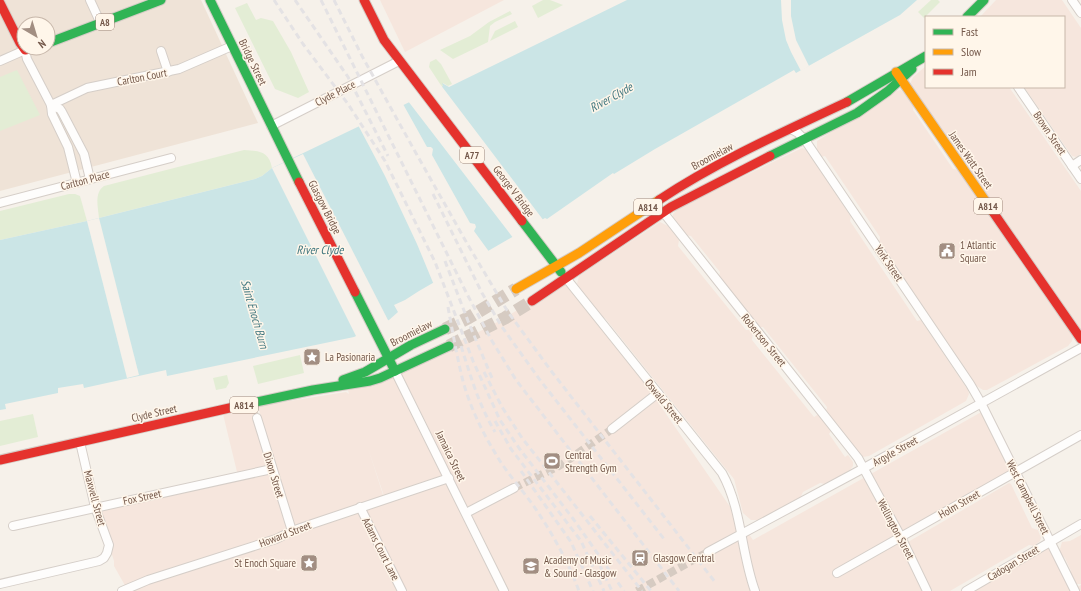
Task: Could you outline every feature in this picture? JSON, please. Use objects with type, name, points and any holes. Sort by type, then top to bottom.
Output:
[{"type":"main road","name":"A8","points":[[56,40],[161,0]]},
{"type":"main road","name":"Bridge Street","points":[[210,0],[275,134]]},
{"type":"main road","name":"A77","points":[[364,0],[384,40],[399,60]]},
{"type":"main road","points":[[969,16],[984,0]]},
{"type":"main road","points":[[0,3],[16,35]]},
{"type":"main road","name":"Broomielaw","points":[[532,301],[663,212],[707,187],[857,114],[899,76],[925,57]]},
{"type":"main road","name":"George V Bridge","points":[[399,60],[566,278]]},
{"type":"main road","name":"Broomielaw","points":[[516,289],[579,253],[674,190],[760,143],[899,76]]},
{"type":"main road","name":"James Watt Street","points":[[899,76],[1081,339]]},
{"type":"main road","name":"Glasgow Bridge","points":[[275,134],[375,333]]},
{"type":"main road","name":"Broomielaw","points":[[388,358],[445,329]]},
{"type":"main road","name":"Jamaica Street","points":[[375,333],[395,371]]},
{"type":"main road","points":[[395,371],[449,346]]},
{"type":"main road","name":"Clyde Street","points":[[313,390],[365,372],[388,358]]},
{"type":"main road","name":"Clyde Street","points":[[0,460],[313,390],[347,386],[370,381],[395,371]]},
{"type":"street","points":[[90,0],[101,24]]},
{"type":"street","points":[[1072,0],[1081,13]]},
{"type":"street","name":"Carlton Court","points":[[51,105],[87,88],[179,69],[232,46]]},
{"type":"street","points":[[161,51],[168,72]]},
{"type":"street","points":[[0,61],[16,54]]},
{"type":"street","points":[[26,56],[51,105],[52,114],[68,147],[77,183]]},
{"type":"street","name":"Clyde Place","points":[[271,126],[399,60]]},
{"type":"street","name":"Brown Street","points":[[1019,88],[1081,179]]},
{"type":"street","points":[[51,105],[60,109],[81,148],[90,179]]},
{"type":"street","name":"York Street","points":[[791,128],[805,140],[970,384],[981,403]]},
{"type":"street","name":"Carlton Place","points":[[0,203],[170,158]]},
{"type":"street","points":[[1072,166],[1081,160]]},
{"type":"street","name":"Robertson Street","points":[[663,212],[830,422],[864,468]]},
{"type":"street","name":"Oswald Street","points":[[566,278],[722,473],[731,491],[750,576],[755,591]]},
{"type":"street","name":"Argyle Street","points":[[708,552],[1081,348]]},
{"type":"street","name":"Jamaica Street","points":[[395,371],[504,591]]},
{"type":"street","points":[[612,428],[658,392]]},
{"type":"street","name":"West Campbell Street","points":[[981,403],[1075,591]]},
{"type":"street","name":"Dixon Street","points":[[257,418],[292,531]]},
{"type":"street","name":"Holm Street","points":[[837,573],[1081,435]]},
{"type":"street","name":"Maxwell Street","points":[[0,584],[99,561],[104,558],[107,553],[109,545],[95,507],[80,442]]},
{"type":"street","name":"Fox Street","points":[[13,526],[272,468]]},
{"type":"street","name":"Wellington Street","points":[[864,468],[901,537],[926,591]]},
{"type":"street","name":"Howard Street","points":[[122,591],[148,580],[276,539],[292,531],[360,507],[449,478]]},
{"type":"street","points":[[466,513],[514,488]]},
{"type":"street","name":"Adams Court Lane","points":[[360,507],[402,591]]},
{"type":"street","name":"Cadogan Street","points":[[966,591],[1081,524]]},
{"type":"shaded area","points":[[0,0],[201,0],[258,123],[0,191]]},
{"type":"shaded area","points":[[380,0],[504,0],[405,52]]},
{"type":"shaded area","points":[[996,0],[1062,0],[1081,28],[1081,154],[1076,157],[1072,156],[1025,88],[1065,88],[1065,16],[981,16]]},
{"type":"shaded area","points":[[925,67],[925,88],[1010,88],[1081,191],[1081,334],[910,84],[913,77]]},
{"type":"shaded area","points":[[901,90],[914,105],[913,110],[953,169],[958,170],[1073,337],[1068,346],[987,390],[983,390],[975,385],[879,243],[880,237],[825,156],[821,157],[817,151],[817,141],[896,91]]},
{"type":"shaded area","points":[[802,148],[807,150],[851,217],[850,221],[917,321],[921,320],[968,390],[969,394],[966,401],[869,456],[863,457],[850,445],[826,412],[827,407],[763,327],[759,327],[719,277],[720,272],[691,236],[685,235],[673,217],[673,214],[680,207]]},
{"type":"shaded area","points":[[660,222],[668,226],[679,240],[678,246],[746,330],[752,331],[752,340],[814,417],[819,414],[831,431],[829,434],[845,457],[848,455],[853,462],[853,466],[850,470],[825,484],[820,483],[803,492],[800,498],[759,520],[751,520],[743,513],[734,479],[605,318],[601,317],[577,284],[579,276]]},
{"type":"shaded area","points":[[566,278],[615,340],[753,540],[985,410],[1016,472],[901,537],[926,591],[122,591],[127,589],[114,566],[109,545],[95,507],[238,476],[222,410],[253,403],[292,531],[385,499],[368,448],[384,498],[292,527],[258,406],[346,392],[349,394],[347,386],[380,378],[475,334],[505,318]]},
{"type":"shaded area","points":[[1009,483],[1011,484],[1032,528],[1038,530],[1041,538],[1040,541],[1034,546],[1029,545],[950,591],[932,591],[908,545],[908,542]]},
{"type":"shaded area","points":[[1081,535],[1081,584],[1075,584],[1065,558],[1060,554],[1060,549],[1062,542],[1070,541]]},
{"type":"shaded area","points":[[1051,541],[1074,589],[1081,585],[1081,591],[966,591]]},
{"type":"green space","points":[[543,0],[550,0],[563,5],[538,18],[532,6]]},
{"type":"green space","points":[[931,0],[938,0],[940,2],[924,18],[918,12]]},
{"type":"green space","points":[[247,3],[256,20],[261,18],[273,21],[291,52],[309,92],[298,98],[275,89],[235,8]]},
{"type":"green space","points":[[510,11],[512,14],[490,26],[488,42],[453,59],[440,50],[470,36],[489,22]]},
{"type":"green space","points":[[515,21],[518,27],[490,41],[495,31]]},
{"type":"green space","points":[[436,59],[441,64],[452,84],[448,86],[443,83],[444,86],[442,87],[429,67],[430,62]]},
{"type":"green space","points":[[17,70],[40,115],[0,131],[0,77]]},
{"type":"green space","points":[[244,150],[259,152],[266,155],[271,162],[272,168],[262,176],[255,179],[99,218],[98,196],[99,192],[104,186]]},
{"type":"green space","points":[[69,194],[80,196],[87,221],[0,240],[0,211]]},
{"type":"green space","points":[[300,355],[304,373],[258,384],[253,366]]},
{"type":"green space","points":[[227,375],[229,383],[226,388],[216,390],[213,378]]},
{"type":"green space","points":[[33,414],[38,437],[0,446],[0,421]]},
{"type":"water","name":"River Clyde","points":[[627,0],[917,0],[900,15],[796,73],[794,70],[614,174],[613,173],[547,219],[545,218],[394,305],[398,312],[389,320],[354,337],[167,376],[166,370],[84,388],[83,384],[58,388],[58,393],[5,404],[6,409],[0,410],[0,240],[87,221],[255,179],[262,176],[272,168],[443,86],[442,83],[449,87]]},
{"type":"pier","points":[[781,0],[791,0],[791,16],[796,40],[809,66],[801,71],[786,40],[782,20]]},
{"type":"pier","points":[[441,85],[544,221],[514,239],[408,101]]},
{"type":"pier","points":[[403,104],[427,147],[431,147],[433,149],[432,155],[470,223],[475,224],[476,227],[474,231],[490,253],[434,285],[417,244],[385,176],[358,125]]},
{"type":"pier","points":[[303,154],[389,322],[357,338],[272,168]]},
{"type":"pier","points":[[99,218],[139,375],[127,378],[87,221]]},
{"type":"tunnel","points":[[445,329],[468,318],[516,289]]},
{"type":"tunnel","points":[[449,346],[505,318],[532,301]]},
{"type":"tunnel","points":[[514,488],[559,466],[612,429]]},
{"type":"tunnel","points":[[637,591],[708,552]]},
{"type":"railway","points":[[274,0],[303,44],[348,104],[385,161],[435,262],[473,361],[500,420],[519,448],[574,520],[624,591]]},
{"type":"railway","points":[[295,0],[348,77],[388,156]]},
{"type":"railway","points":[[321,0],[467,294],[492,341],[516,380],[679,591]]},
{"type":"railway","points":[[334,0],[362,56],[417,155],[508,312],[552,372],[715,582]]},
{"type":"railway","points":[[433,194],[482,293],[502,327],[540,380],[664,539]]},
{"type":"railway","points":[[445,261],[492,378]]},
{"type":"railway","points":[[448,307],[457,356],[464,383],[470,403],[479,423],[498,458],[533,505],[553,536],[570,569],[579,591]]},
{"type":"railway","points":[[461,346],[479,400],[495,432]]},
{"type":"railway","points":[[484,372],[502,407],[522,438],[642,591]]},
{"type":"railway","points":[[495,421],[511,449],[581,541],[604,591]]},
{"type":"railway","points":[[521,471],[571,542],[593,591]]},
{"type":"railway","points":[[590,516],[651,591]]},
{"type":"railway","points":[[596,557],[612,591]]},
{"type":"traffic: fast","points":[[56,40],[161,0]]},
{"type":"traffic: fast","points":[[210,0],[299,182]]},
{"type":"traffic: fast","points":[[968,16],[984,0]]},
{"type":"traffic: fast","points":[[847,102],[925,57]]},
{"type":"traffic: fast","points":[[770,156],[857,113],[888,91],[912,69]]},
{"type":"traffic: fast","points":[[522,221],[561,272]]},
{"type":"traffic: fast","points":[[355,292],[395,371]]},
{"type":"traffic: fast","points":[[343,380],[365,372],[411,345],[445,329]]},
{"type":"traffic: fast","points":[[247,404],[313,390],[370,381],[380,378],[449,346]]},
{"type":"traffic: slow","points":[[896,72],[993,212]]},
{"type":"traffic: slow","points":[[516,289],[579,253],[659,200]]},
{"type":"traffic: jam","points":[[364,0],[384,40],[522,221]]},
{"type":"traffic: jam","points":[[0,3],[16,35]]},
{"type":"traffic: jam","points":[[659,200],[704,172],[847,102]]},
{"type":"traffic: jam","points":[[532,301],[671,207],[770,156]]},
{"type":"traffic: jam","points":[[299,182],[355,292]]},
{"type":"traffic: jam","points":[[993,212],[1081,339]]},
{"type":"traffic: jam","points":[[0,460],[247,404]]},
{"type":"place","name":"1 Atlantic Square","points":[[947,251]]},
{"type":"place","name":"La Pasionaria","points":[[312,357]]},
{"type":"place","name":"Central Strength Gym","points":[[552,461]]},
{"type":"place","name":"Glasgow Central","points":[[640,558]]},
{"type":"place","name":"St Enoch Square","points":[[309,563]]},
{"type":"place","name":"Academy of Music & Sound - Glasgow","points":[[531,566]]},
{"type":"water label","name":"Saint Enoch Burn","points":[[255,314]]}]
